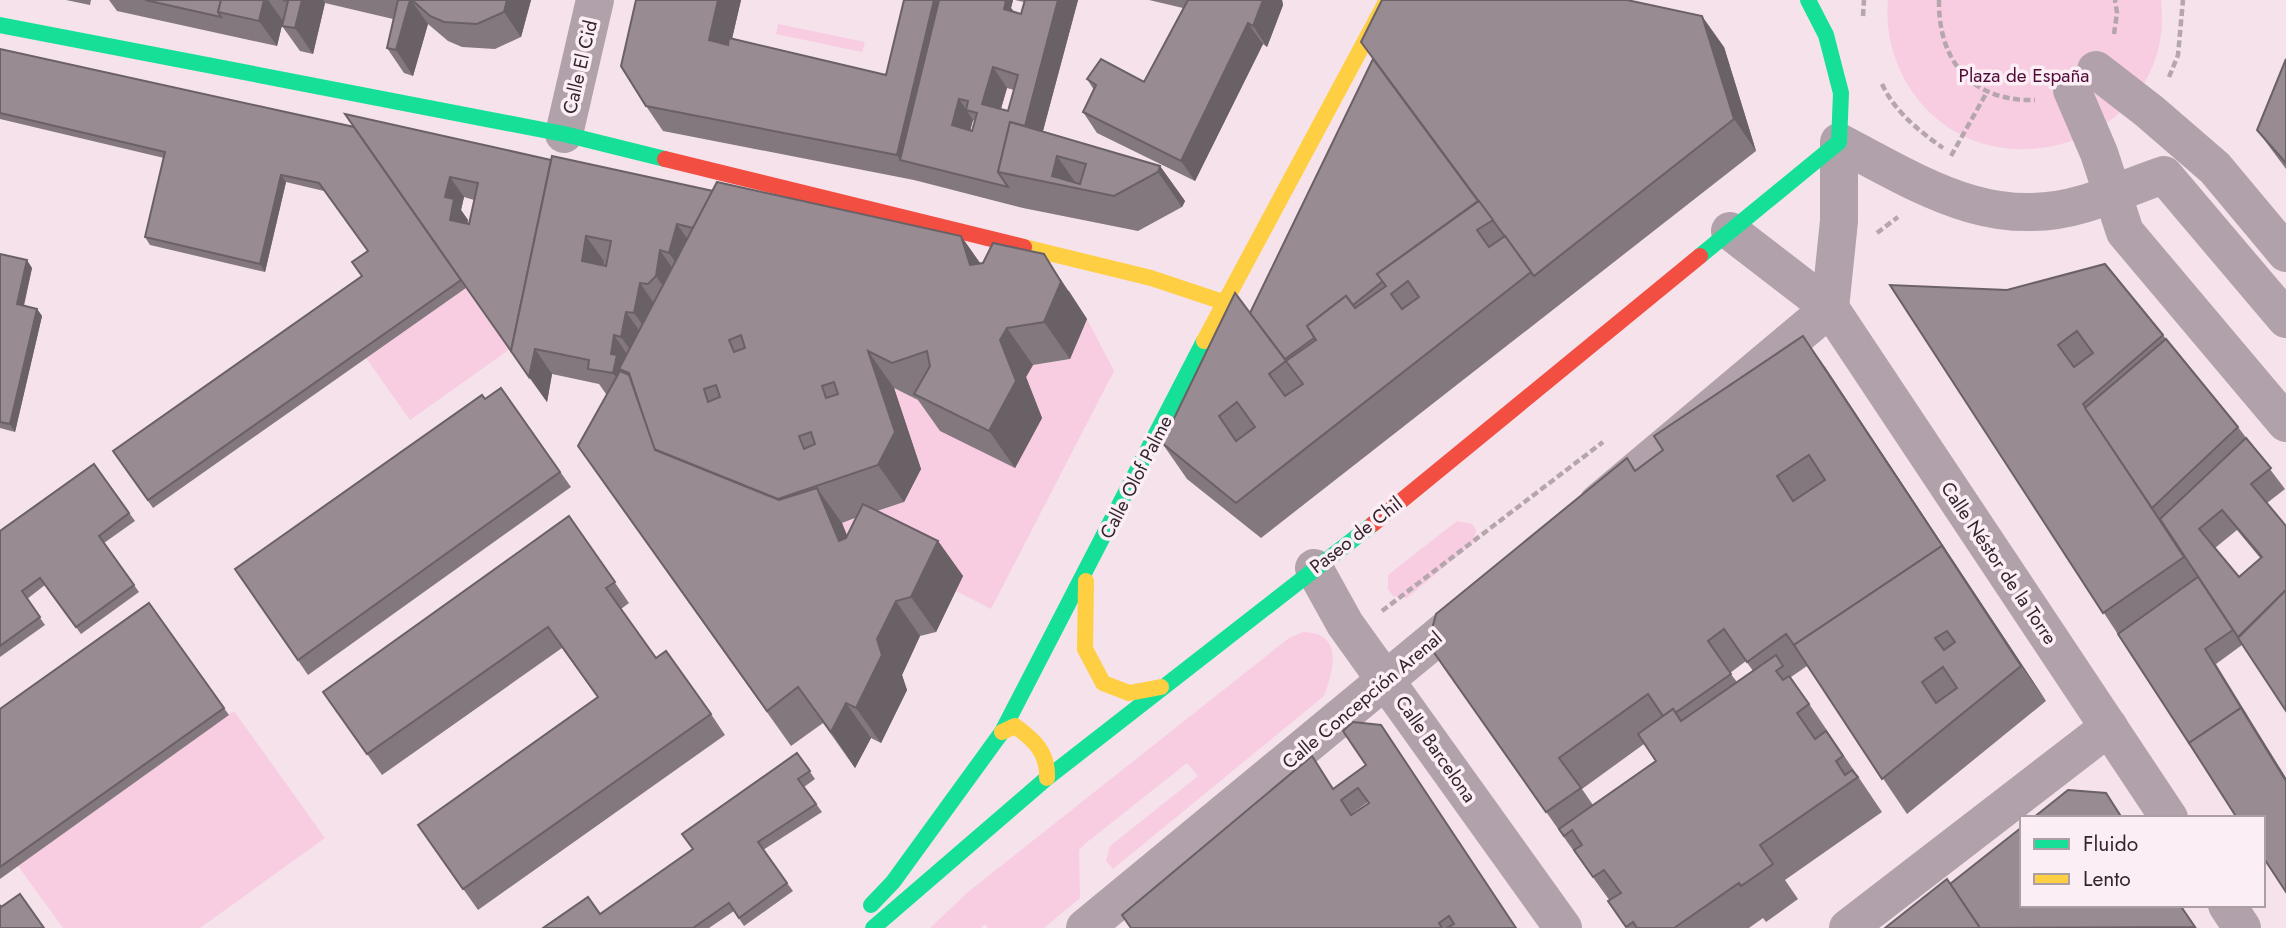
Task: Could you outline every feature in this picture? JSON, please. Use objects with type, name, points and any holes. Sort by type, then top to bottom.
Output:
[{"type":"street","name":"Calle El Cid","points":[[564,134],[595,0]]},
{"type":"street","name":"Calle Olof Palme","points":[[855,920],[893,882],[1002,732],[1086,576],[1223,302],[1387,0]]},
{"type":"street","points":[[1790,0],[1826,35]]},
{"type":"street","points":[[1569,527],[1830,308],[1839,221],[1841,93],[1826,35],[1808,0]]},
{"type":"street","points":[[0,25],[564,134],[1151,278],[1223,302]]},
{"type":"street","points":[[2283,245],[2215,168],[2149,111],[2084,80],[2099,153],[2125,232],[2286,423]]},
{"type":"street","points":[[1839,142],[1930,192],[1985,209],[2033,212],[2081,205],[2164,174],[2286,319]]},
{"type":"street","name":"Paseo de Chil","points":[[873,928],[1047,778],[1362,533],[1839,142]]},
{"type":"street","name":"Calle Néstor de la Torre","points":[[1730,231],[1830,308],[2168,816]]},
{"type":"street","name":"Calle Barcelona","points":[[1314,568],[1345,624],[1563,928]]},
{"type":"street","points":[[1086,576],[1085,649],[1103,683],[1129,693],[1161,687]]},
{"type":"street","name":"Calle Concepción Arenal","points":[[1086,927],[1494,590]]},
{"type":"street","points":[[1002,732],[1015,726],[1043,749],[1049,764],[1047,778]]},
{"type":"street","points":[[1849,928],[2109,727]]},
{"type":"street","points":[[2228,907],[2242,928]]},
{"type":"path","points":[[1864,0],[1864,24]]},
{"type":"path","points":[[1835,265],[1930,192],[1987,92],[1964,75],[1947,52],[1938,25],[1938,0]]},
{"type":"path","points":[[2149,111],[2166,84],[2178,55],[2183,0]]},
{"type":"path","points":[[1879,76],[1888,96],[1916,129],[1952,154],[1964,158]]},
{"type":"path","points":[[1345,624],[1371,620],[1614,434]]},
{"type":"green space","name":"Plaza de España","points":[[1888,0],[2161,0],[2158,50],[2139,92],[2107,123],[2067,142],[2023,149],[1979,142],[1939,120],[1906,82],[1891,42]]},
{"type":"green space","points":[[778,24],[865,42],[862,52],[776,34]]},
{"type":"green space","points":[[466,288],[510,349],[410,420],[366,358]]},
{"type":"green space","points":[[1087,319],[1114,371],[991,609],[956,591],[963,576],[863,577],[842,523],[904,502],[921,469],[894,388],[918,400],[1026,377],[1033,365],[1070,359]]},
{"type":"green space","points":[[1457,521],[1472,524],[1476,530],[1473,543],[1407,598],[1393,596],[1388,589],[1388,575]]},
{"type":"green space","points":[[1303,632],[1325,639],[1333,655],[1324,696],[1113,869],[1106,861],[1110,846],[1198,776],[1187,763],[1086,843],[1079,850],[1080,898],[1044,928],[988,928],[985,924],[981,928],[930,928],[968,892],[1289,638]]},
{"type":"green space","points":[[234,711],[325,838],[200,928],[63,928],[18,866]]},
{"type":"building","points":[[145,0],[221,0],[218,12],[221,17]]},
{"type":"building","points":[[221,0],[264,0],[259,21],[218,12]]},
{"type":"building","points":[[283,0],[302,0],[295,28],[282,26],[288,1]]},
{"type":"building","points":[[398,0],[410,0],[396,50],[387,48]]},
{"type":"building","points":[[412,0],[507,0],[504,12],[477,24],[444,22],[430,16]]},
{"type":"building","points":[[636,0],[718,0],[709,40],[728,45],[729,38],[886,75],[904,0],[934,0],[897,155],[646,106],[621,66]]},
{"type":"building","points":[[939,0],[1003,0],[1006,1],[1004,9],[1021,14],[1025,0],[1058,0],[1025,126],[1010,122],[998,172],[1008,187],[900,160]],"holes":[[[993,67],[1018,75],[1008,111],[982,104]],[[959,99],[968,101],[966,110],[977,113],[972,131],[952,125]]]},
{"type":"building","points":[[1188,0],[1263,0],[1253,26],[1248,23],[1181,161],[1083,112],[1096,85],[1087,79],[1101,59],[1144,82]]},
{"type":"building","points":[[1382,0],[1627,0],[1702,16],[1734,119],[1534,276],[1361,42]]},
{"type":"building","points":[[0,49],[354,127],[461,280],[148,500],[113,451],[362,276],[352,262],[368,251],[319,183],[281,175],[260,264],[145,237],[165,152],[0,113]]},
{"type":"building","points":[[1373,59],[1478,201],[1377,274],[1383,281],[1353,305],[1346,296],[1307,326],[1316,340],[1314,338],[1285,359],[1250,313]]},
{"type":"building","points":[[2286,59],[2286,163],[2257,130]]},
{"type":"building","points":[[345,114],[551,160],[511,351]],"holes":[[[450,177],[478,183],[469,224],[450,220],[454,199],[445,197]]]},
{"type":"building","points":[[1010,122],[1160,166],[1158,172],[1114,196],[998,172]],"holes":[[[1057,156],[1086,164],[1080,184],[1052,176]]]},
{"type":"building","points":[[552,156],[713,191],[693,228],[677,224],[669,253],[660,250],[656,276],[648,284],[640,283],[634,313],[626,312],[621,337],[614,335],[611,354],[617,355],[613,373],[588,369],[589,360],[535,349],[529,377],[511,351]],"holes":[[[586,236],[611,241],[606,266],[582,261]]]},
{"type":"building","points":[[717,182],[961,236],[970,265],[983,263],[993,243],[1044,254],[1061,282],[1044,322],[1007,328],[1000,340],[1016,381],[989,431],[914,394],[930,366],[927,351],[892,363],[868,351],[895,432],[878,465],[778,499],[654,449],[629,373],[619,369]],"holes":[[[741,335],[745,348],[734,352],[729,340]],[[834,382],[838,394],[826,398],[822,386]],[[716,385],[720,397],[708,402],[704,389]],[[811,432],[815,444],[804,449],[799,436]]]},
{"type":"building","points":[[1479,201],[1493,220],[1477,230],[1489,247],[1505,236],[1531,272],[1236,503],[1162,443],[1235,293],[1286,361],[1316,340],[1307,326],[1346,296],[1355,308],[1386,286],[1377,274]],"holes":[[[1408,281],[1419,297],[1402,309],[1391,294]],[[1286,361],[1303,384],[1285,396],[1269,374]],[[1237,402],[1255,427],[1236,441],[1219,416]]]},
{"type":"building","points":[[0,254],[27,260],[17,304],[37,309],[10,424],[0,422]]},
{"type":"building","points":[[2105,264],[2163,335],[2083,404],[2184,557],[2103,613],[1890,285],[2007,290]],"holes":[[[2077,331],[2093,353],[2074,367],[2058,345]]]},
{"type":"building","points":[[1803,336],[1945,550],[1942,546],[1794,645],[1786,634],[1747,662],[1724,629],[1708,641],[1731,674],[1675,713],[1673,709],[1663,716],[1648,694],[1559,758],[1581,788],[1546,812],[1428,644],[1436,614],[1627,458],[1635,471],[1663,450],[1654,436]],"holes":[[[1809,455],[1825,480],[1793,501],[1777,476]]]},
{"type":"building","points":[[2166,339],[2238,427],[2152,508],[2085,408]]},
{"type":"building","points":[[620,371],[629,375],[655,450],[779,500],[817,488],[839,541],[846,538],[863,504],[938,541],[911,597],[896,601],[877,639],[882,655],[856,708],[846,703],[831,732],[798,687],[767,711],[578,446]]},
{"type":"building","points":[[501,388],[560,472],[298,660],[235,569],[482,395],[485,399]]},
{"type":"building","points":[[2246,438],[2271,468],[2251,484],[2286,526],[2286,590],[2238,637],[2160,519]],"holes":[[[2222,510],[2262,557],[2239,577],[2199,529]]]},
{"type":"building","points":[[94,464],[129,513],[99,536],[134,585],[76,627],[40,578],[22,591],[40,617],[0,646],[0,531]]},
{"type":"building","points":[[569,516],[615,582],[606,588],[656,658],[666,651],[711,714],[463,889],[418,825],[598,697],[548,627],[367,754],[323,692]]},
{"type":"building","points":[[1942,546],[2021,666],[1882,779],[1794,645]],"holes":[[[1947,631],[1955,642],[1944,650],[1935,638]],[[1943,667],[1957,688],[1936,703],[1922,682]]]},
{"type":"building","points":[[2198,577],[2233,630],[2205,649],[2248,719],[2241,708],[2189,743],[2118,634]]},
{"type":"building","points":[[2286,590],[2286,711],[2238,638]]},
{"type":"building","points":[[149,603],[224,708],[0,867],[0,709]]},
{"type":"building","points":[[1776,655],[1783,666],[1776,671],[1783,680],[1789,676],[1809,704],[1797,713],[1815,739],[1826,731],[1843,756],[1836,761],[1845,775],[1852,770],[1858,777],[1760,845],[1773,864],[1741,886],[1739,883],[1674,928],[1637,928],[1633,922],[1626,927],[1608,901],[1621,893],[1604,870],[1593,877],[1574,850],[1582,845],[1572,830],[1564,836],[1559,829],[1656,761],[1638,734],[1673,709],[1681,721]]},
{"type":"building","points":[[2241,708],[2286,781],[2286,892],[2265,860],[2265,816],[2236,816],[2189,743]]},
{"type":"building","points":[[1353,722],[1381,725],[1516,928],[1447,928],[1454,924],[1449,916],[1439,923],[1442,928],[1131,928],[1122,915],[1312,756],[1333,789],[1366,765],[1343,731]],"holes":[[[1358,788],[1369,803],[1351,815],[1341,800]]]},
{"type":"building","points":[[797,753],[810,771],[798,779],[816,804],[758,842],[787,883],[739,918],[729,903],[693,928],[543,928],[588,897],[600,914],[693,849],[682,834]]},
{"type":"building","points":[[2068,790],[2106,793],[2121,816],[2036,816]]},
{"type":"building","points":[[2020,829],[2020,907],[2181,907],[2195,927],[1980,928],[1950,884]]},
{"type":"building","points":[[1947,879],[1980,928],[1885,928]]},
{"type":"building","points":[[20,894],[44,928],[0,928],[0,905],[1,907]]},
{"type":"traffic: fast","points":[[1700,256],[1839,142],[1841,93],[1826,35],[1808,0]]},
{"type":"traffic: fast","points":[[0,25],[564,134],[665,159]]},
{"type":"traffic: fast","points":[[871,905],[893,882],[1002,732],[1204,341]]},
{"type":"traffic: fast","points":[[873,928],[1047,778],[1373,524]]},
{"type":"traffic: slow","points":[[1204,341],[1387,0]]},
{"type":"traffic: slow","points":[[1024,247],[1151,278],[1223,302]]},
{"type":"traffic: slow","points":[[1086,581],[1085,649],[1103,683],[1129,693],[1161,687]]},
{"type":"traffic: slow","points":[[1002,732],[1015,726],[1034,742],[1045,761],[1047,778]]},
{"type":"traffic: jam","points":[[665,159],[1024,247]]},
{"type":"traffic: jam","points":[[1373,524],[1700,256]]}]
